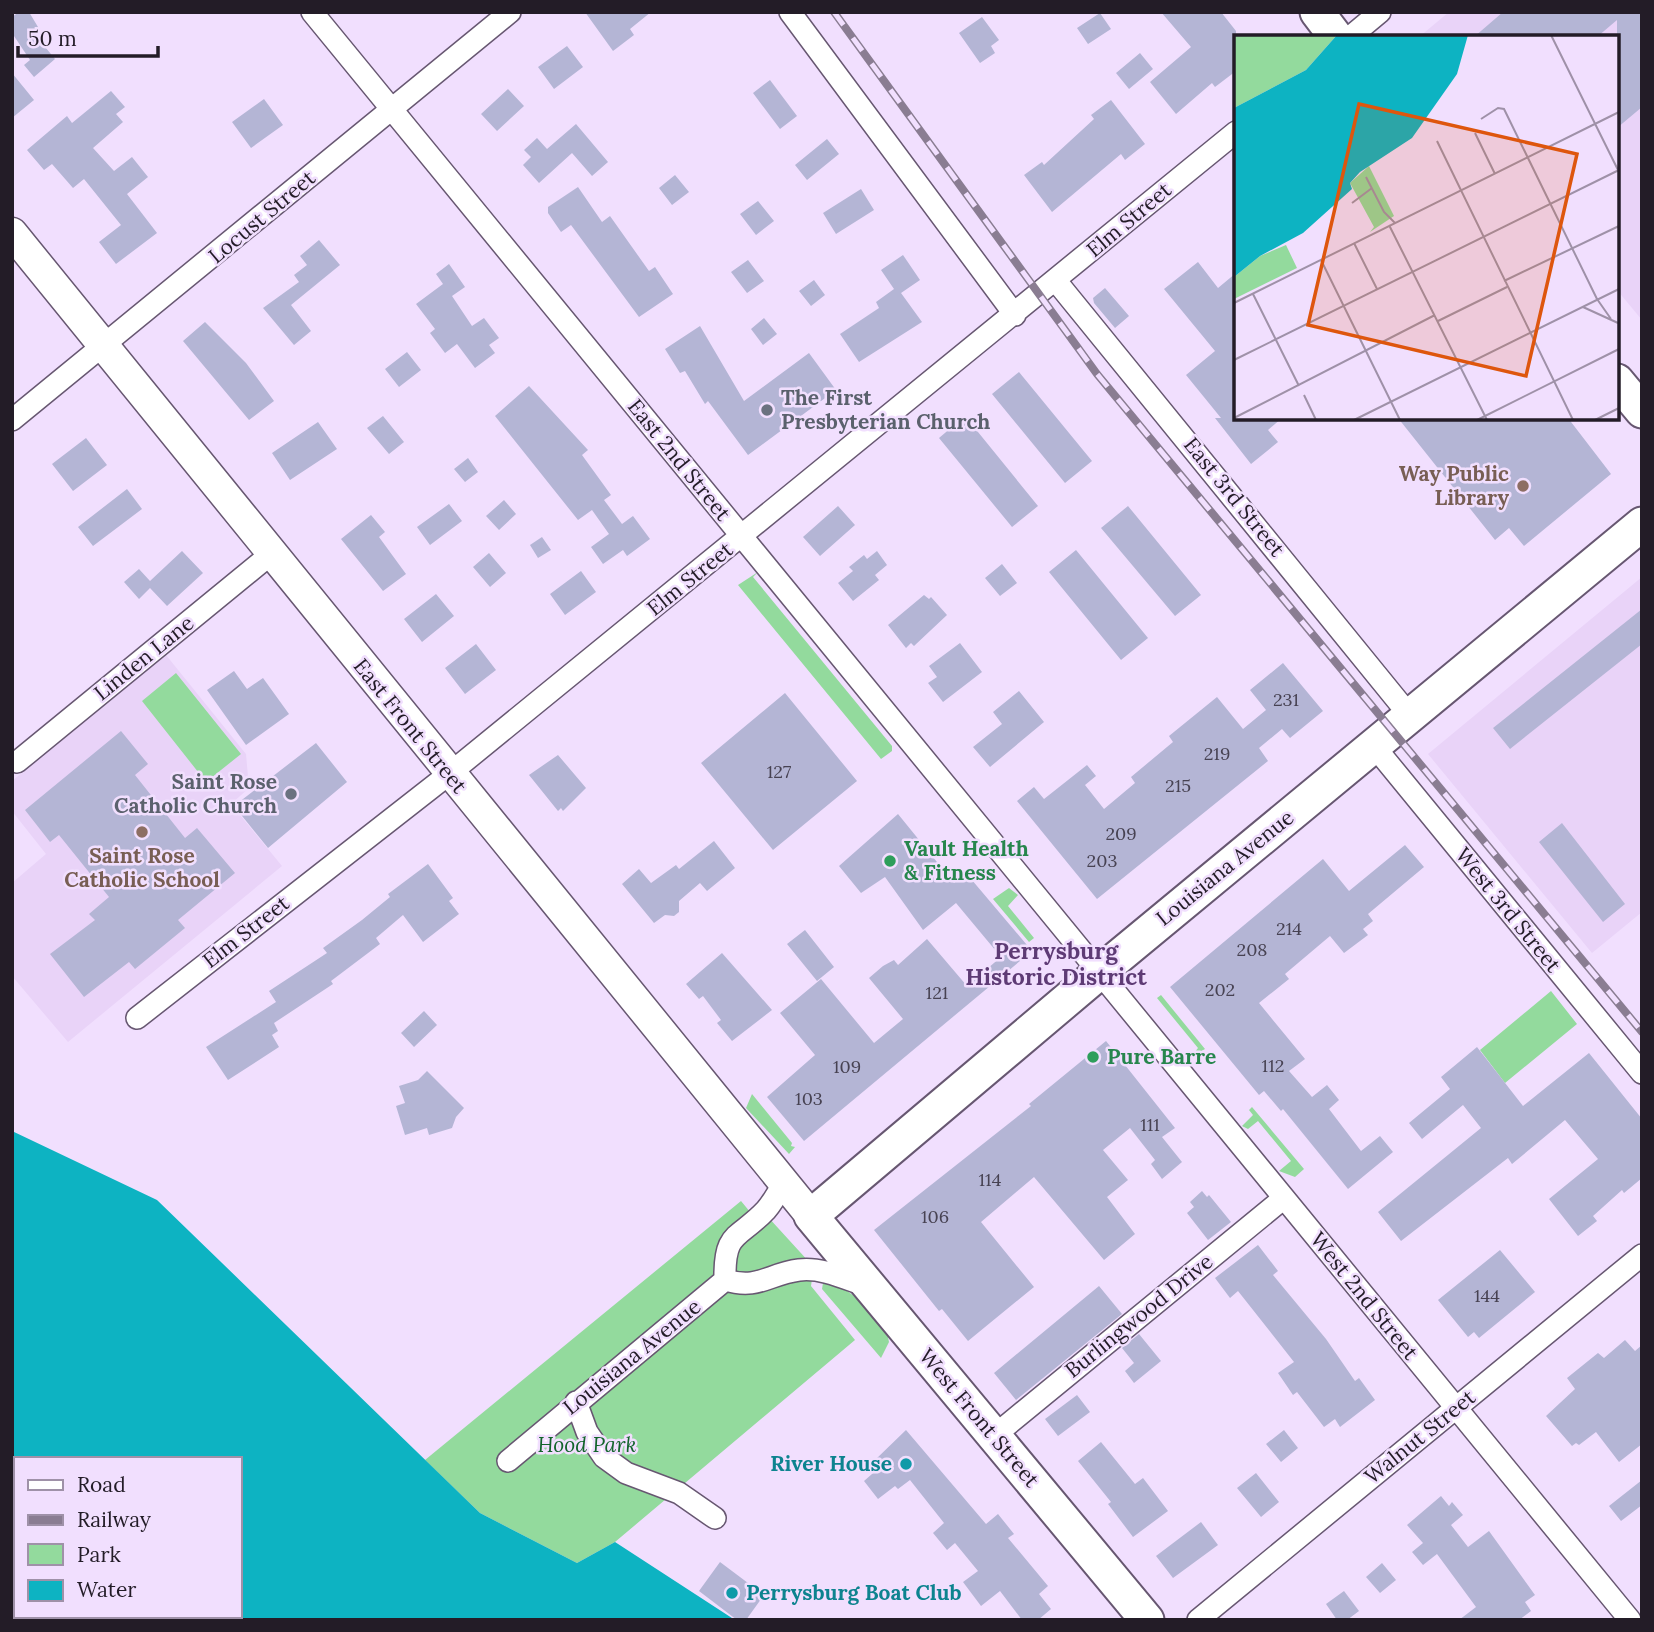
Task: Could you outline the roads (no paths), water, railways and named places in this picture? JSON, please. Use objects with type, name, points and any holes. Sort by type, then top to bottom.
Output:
[{"type":"main road","points":[[1317,12],[1334,35]]},
{"type":"main road","name":"East Front Street","points":[[12,233],[449,774],[811,1216]]},
{"type":"main road","points":[[1619,383],[1642,411]]},
{"type":"main road","name":"Louisiana Avenue","points":[[811,1216],[1100,971],[1642,524]]},
{"type":"main road","name":"West Front Street","points":[[811,1216],[1147,1620]]},
{"type":"street","name":"East 2nd Street","points":[[312,12],[1100,971]]},
{"type":"street","name":"Locust Street","points":[[12,421],[510,12]]},
{"type":"street","points":[[790,12],[1016,315]]},
{"type":"street","points":[[1352,35],[1380,12]]},
{"type":"street","name":"Elm Street","points":[[137,1018],[449,774],[1016,315],[1234,134]]},
{"type":"street","name":"East 3rd Street","points":[[1056,281],[1410,716]]},
{"type":"street","name":"Linden Lane","points":[[17,762],[271,554]]},
{"type":"street","name":"West 3rd Street","points":[[1374,746],[1642,1073]]},
{"type":"street","name":"West 2nd Street","points":[[1100,971],[1630,1620]]},
{"type":"street","points":[[784,1182],[766,1210],[733,1237],[724,1258],[725,1280],[754,1284],[785,1273],[810,1269],[867,1286]]},
{"type":"street","name":"Burlingwood Drive","points":[[995,1435],[1284,1198]]},
{"type":"street","name":"Walnut Street","points":[[1198,1620],[1642,1255]]},
{"type":"street","name":"Louisiana Avenue","points":[[508,1461],[725,1280]]},
{"type":"street","points":[[576,1402],[595,1446],[610,1462],[640,1480],[679,1493],[715,1518]]},
{"type":"water","points":[[12,1131],[157,1200],[480,1513],[577,1563],[615,1542],[735,1620],[12,1620]]},
{"type":"railway","points":[[834,12],[1097,374],[1642,1032]]},
{"type":"place","name":"The First Presbyterian Church","points":[[767,410]]},
{"type":"place","name":"Way Public Library","points":[[1523,486]]},
{"type":"place","name":"Saint Rose Catholic Church","points":[[291,794]]},
{"type":"place","name":"Saint Rose Catholic School","points":[[142,832]]},
{"type":"place","name":"Vault Health & Fitness","points":[[890,861]]},
{"type":"place","name":"Pure Barre","points":[[1093,1057]]},
{"type":"place","name":"River House","points":[[906,1464]]},
{"type":"place","name":"Perrysburg Boat Club","points":[[732,1593]]},
{"type":"district","name":"Perrysburg Historic District","points":[[1056,964]]},
{"type":"park label","name":"Hood Park","points":[[587,1445]]}]
